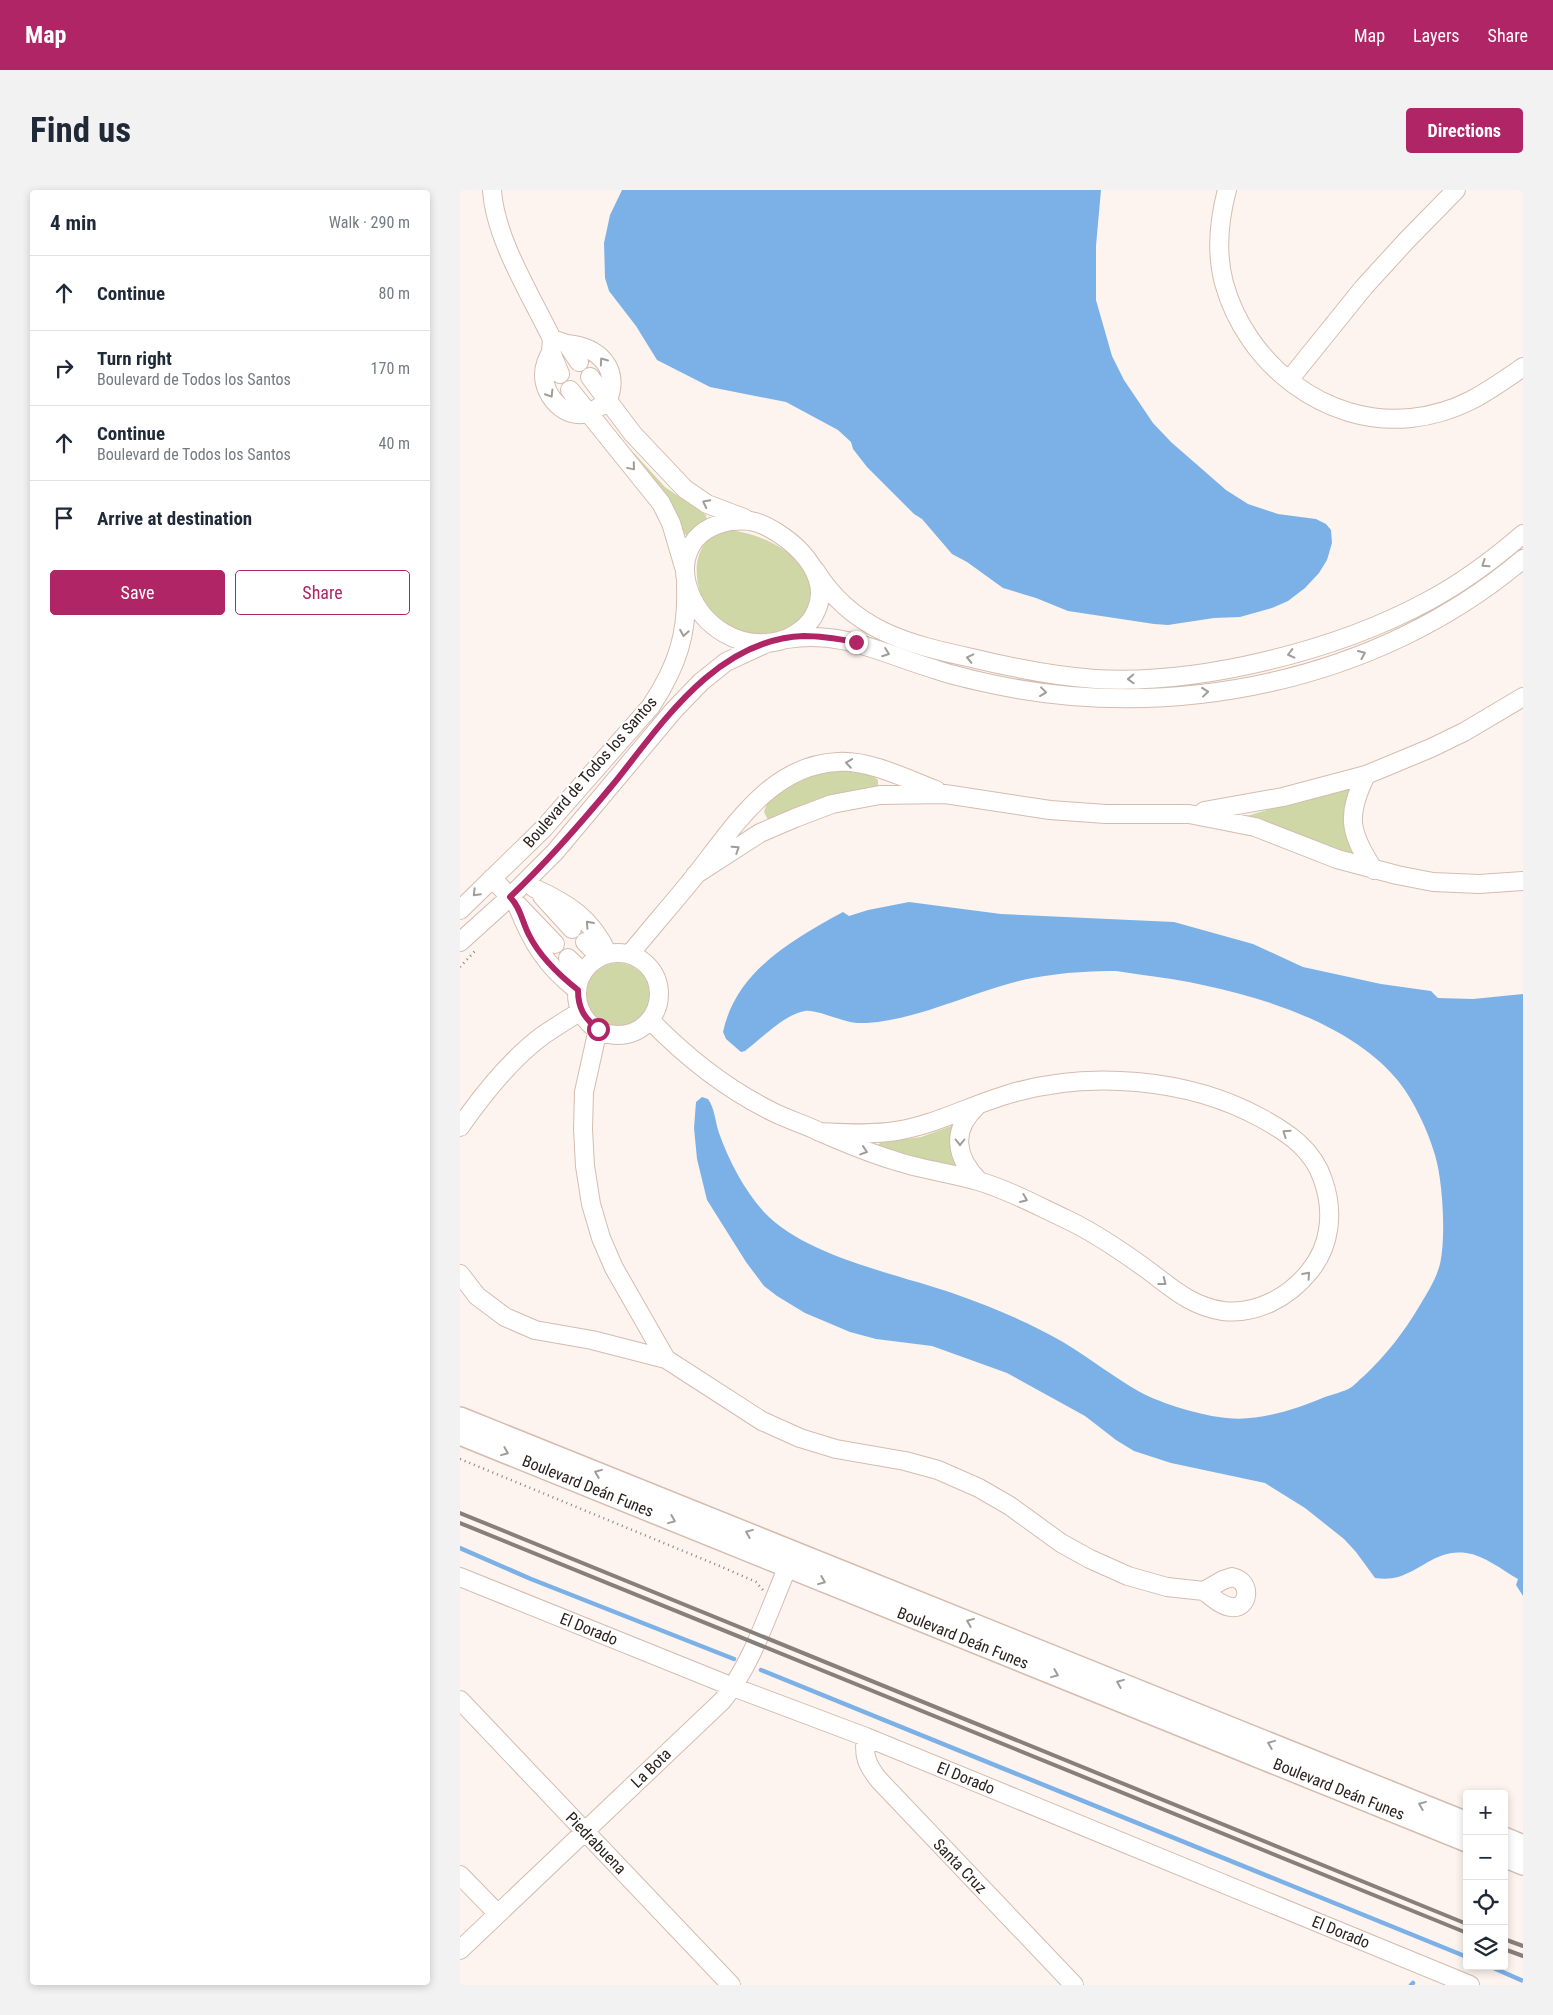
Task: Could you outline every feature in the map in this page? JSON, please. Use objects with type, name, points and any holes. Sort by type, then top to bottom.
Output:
[{"type":"main road","name":"Boulevard Deán Funes","points":[[460,1418],[790,1559],[1463,1839]]},
{"type":"main road","name":"Boulevard Deán Funes","points":[[460,1434],[790,1559],[1463,1821]]},
{"type":"main road","points":[[1508,1840],[1523,1846]]},
{"type":"main road","points":[[1508,1858],[1523,1864]]},
{"type":"street","points":[[1227,190],[1221,212],[1219,249],[1224,283],[1234,312],[1245,333],[1266,361],[1288,380],[1320,402],[1350,412],[1375,417],[1410,418],[1466,404],[1523,367]]},
{"type":"street","points":[[1288,380],[1364,287],[1456,190]]},
{"type":"street","points":[[491,194],[504,237],[557,345],[560,374]]},
{"type":"street","points":[[557,345],[579,362]]},
{"type":"street","points":[[557,345],[577,345],[595,352],[606,364],[612,382],[608,400],[587,414],[568,412],[552,398],[546,389],[544,373],[546,363],[557,345]]},
{"type":"street","points":[[590,378],[633,434],[660,464],[694,496],[707,504],[752,521],[790,541],[830,593],[857,617],[870,625],[908,641],[1024,670],[1095,679],[1129,679],[1212,671],[1295,653],[1399,616],[1430,600],[1489,562],[1523,534]]},
{"type":"street","points":[[570,390],[587,414],[643,479],[664,509],[678,544],[685,576],[699,611],[712,626],[728,636],[749,643],[765,644],[787,639],[821,637],[856,642],[935,670],[988,683],[1041,692],[1134,698],[1221,691],[1272,682],[1346,661],[1413,631],[1449,612],[1486,588],[1523,559]]},
{"type":"street","points":[[617,449],[633,434]]},
{"type":"street","points":[[685,576],[689,551],[695,541],[716,524],[731,521],[752,521]]},
{"type":"street","points":[[787,639],[803,629],[814,616],[817,609],[820,600],[820,585],[814,570]]},
{"type":"street","name":"Boulevard de Todos los Santos","points":[[460,910],[544,828],[651,706],[663,688],[678,655],[684,635],[687,609],[685,576]]},
{"type":"street","name":"Boulevard de Todos los Santos","points":[[460,942],[514,901],[531,884],[555,852],[674,710],[701,682],[726,662],[765,644]]},
{"type":"street","points":[[695,875],[760,834],[832,804],[880,795],[945,794],[1059,810],[1106,814],[1189,814],[1283,797],[1366,775],[1431,748],[1464,732],[1523,697]]},
{"type":"street","points":[[630,954],[747,811],[770,787],[790,774],[814,765],[839,761],[882,770],[945,794]]},
{"type":"street","points":[[880,795],[882,770]]},
{"type":"street","points":[[1366,775],[1356,796],[1352,816],[1360,849],[1374,870]]},
{"type":"street","points":[[747,811],[760,834]]},
{"type":"street","points":[[1189,814],[1255,826],[1337,859],[1374,870],[1433,882],[1479,884],[1523,882]]},
{"type":"street","points":[[509,862],[572,929]]},
{"type":"street","points":[[492,878],[555,944]]},
{"type":"street","points":[[531,884],[572,908],[590,924],[604,956]]},
{"type":"street","points":[[514,901],[528,934],[539,952],[566,981],[580,982]]},
{"type":"street","points":[[542,930],[558,914]]},
{"type":"street","points":[[585,942],[604,956]]},
{"type":"street","points":[[630,954],[642,960],[652,970],[658,982],[660,995],[657,1008],[650,1020],[641,1028],[631,1033],[620,1035],[608,1034],[588,1021],[581,1011],[578,1000],[580,982],[590,964],[604,956],[630,954]]},
{"type":"street","points":[[568,958],[580,982]]},
{"type":"street","points":[[460,1127],[474,1106],[516,1059],[542,1036],[581,1011]]},
{"type":"street","points":[[650,1020],[672,1043],[721,1082],[772,1111],[819,1132],[853,1147],[899,1162],[978,1181],[1024,1199],[1079,1226],[1120,1251],[1181,1296],[1201,1305],[1226,1311],[1254,1309],[1275,1301],[1296,1286],[1312,1270],[1324,1246],[1330,1221],[1329,1196],[1321,1173],[1306,1150],[1287,1132],[1250,1112],[1210,1096],[1152,1084],[1101,1080],[1050,1084],[1010,1093],[926,1124],[896,1131],[863,1134],[819,1132]]},
{"type":"street","points":[[598,1029],[584,1092],[583,1120],[585,1166],[592,1204],[601,1238],[614,1268],[666,1359]]},
{"type":"street","points":[[978,1181],[962,1160],[960,1136],[967,1115],[979,1104]]},
{"type":"street","points":[[460,1274],[477,1296],[505,1317],[535,1330],[592,1340],[666,1359],[770,1425],[800,1438],[836,1449],[905,1461],[938,1470],[979,1488],[1010,1506],[1061,1542],[1090,1559],[1128,1576],[1167,1586],[1204,1590]]},
{"type":"street","name":"La Bota","points":[[460,1950],[722,1701],[733,1687],[790,1559]]},
{"type":"street","name":"El Dorado","points":[[460,1577],[733,1687],[866,1737],[1447,1981],[1470,1985]]},
{"type":"street","name":"Piedrabuena","points":[[460,1700],[731,1985]]},
{"type":"street","name":"Santa Cruz","points":[[866,1737],[864,1752],[867,1766],[1074,1985]]},
{"type":"street","points":[[460,1875],[498,1914]]},
{"type":"path","points":[[460,1459],[739,1574],[756,1582],[771,1604]]},
{"type":"green space","points":[[632,453],[665,487],[706,515],[707,523],[690,536],[684,534],[661,490]]},
{"type":"green space","points":[[722,531],[739,531],[754,535],[780,548],[803,567],[810,579],[813,592],[810,609],[795,626],[777,634],[754,636],[744,634],[724,625],[707,609],[699,590],[697,562],[699,554],[707,541]]},
{"type":"green space","points":[[831,770],[856,771],[868,774],[878,780],[878,788],[768,820],[764,812],[774,795],[782,788],[812,775]]},
{"type":"green space","points":[[1350,786],[1354,791],[1358,855],[1352,860],[1243,817]]},
{"type":"green space","points":[[612,963],[624,963],[641,972],[648,983],[650,995],[648,1007],[641,1018],[624,1027],[612,1027],[600,1022],[591,1013],[586,1001],[586,989],[591,977],[600,968]]},
{"type":"green space","points":[[957,1124],[958,1170],[879,1149],[878,1145],[881,1142],[921,1137]]},
{"type":"water","points":[[622,190],[1101,190],[1096,246],[1096,300],[1112,356],[1124,380],[1153,423],[1171,442],[1226,490],[1248,504],[1278,514],[1316,519],[1326,524],[1331,530],[1332,543],[1327,560],[1319,573],[1305,588],[1288,601],[1272,608],[1240,617],[1214,618],[1168,625],[1068,611],[1036,598],[1003,588],[967,562],[952,554],[922,519],[914,514],[867,467],[853,449],[851,442],[838,430],[786,402],[710,387],[657,360],[636,326],[609,291],[605,278],[604,243],[610,215]]},
{"type":"water","points":[[909,902],[1001,914],[1174,922],[1253,944],[1303,967],[1381,984],[1431,991],[1438,998],[1473,999],[1523,994],[1523,1596],[1516,1585],[1518,1579],[1486,1560],[1466,1553],[1447,1554],[1438,1557],[1398,1577],[1387,1579],[1375,1578],[1344,1539],[1305,1508],[1265,1483],[1171,1463],[1134,1451],[1116,1440],[1085,1416],[1007,1373],[932,1346],[876,1339],[850,1332],[805,1313],[764,1286],[746,1262],[707,1200],[697,1159],[694,1128],[696,1102],[702,1097],[708,1099],[714,1111],[723,1144],[744,1185],[764,1212],[782,1228],[828,1252],[983,1304],[1037,1328],[1083,1354],[1140,1392],[1171,1405],[1195,1412],[1239,1419],[1277,1414],[1350,1388],[1372,1368],[1395,1342],[1414,1315],[1436,1275],[1440,1264],[1443,1239],[1443,1210],[1438,1166],[1432,1145],[1420,1117],[1399,1082],[1376,1058],[1348,1038],[1316,1021],[1245,995],[1210,986],[1116,971],[1060,974],[1023,980],[919,1013],[877,1022],[858,1023],[805,1011],[797,1013],[781,1022],[745,1051],[741,1052],[726,1039],[723,1032],[730,1010],[740,991],[753,975],[786,946],[843,912],[849,916],[868,910]]},
{"type":"waterway","points":[[460,1548],[531,1579],[734,1659]]},
{"type":"waterway","points":[[761,1670],[1463,1955]]},
{"type":"waterway","points":[[1498,1970],[1523,1981]]},
{"type":"railway","points":[[460,1513],[1463,1922]]},
{"type":"railway","points":[[460,1523],[1463,1931]]},
{"type":"railway","points":[[1508,1940],[1523,1946]]},
{"type":"railway","points":[[1508,1950],[1523,1956]]},
{"type":"route","points":[[598,1029],[588,1021],[581,1011],[578,990],[566,981],[539,952],[528,934],[517,904],[510,897],[555,852],[674,710],[712,672],[749,650],[787,639],[802,636],[835,638],[856,642]]}]
